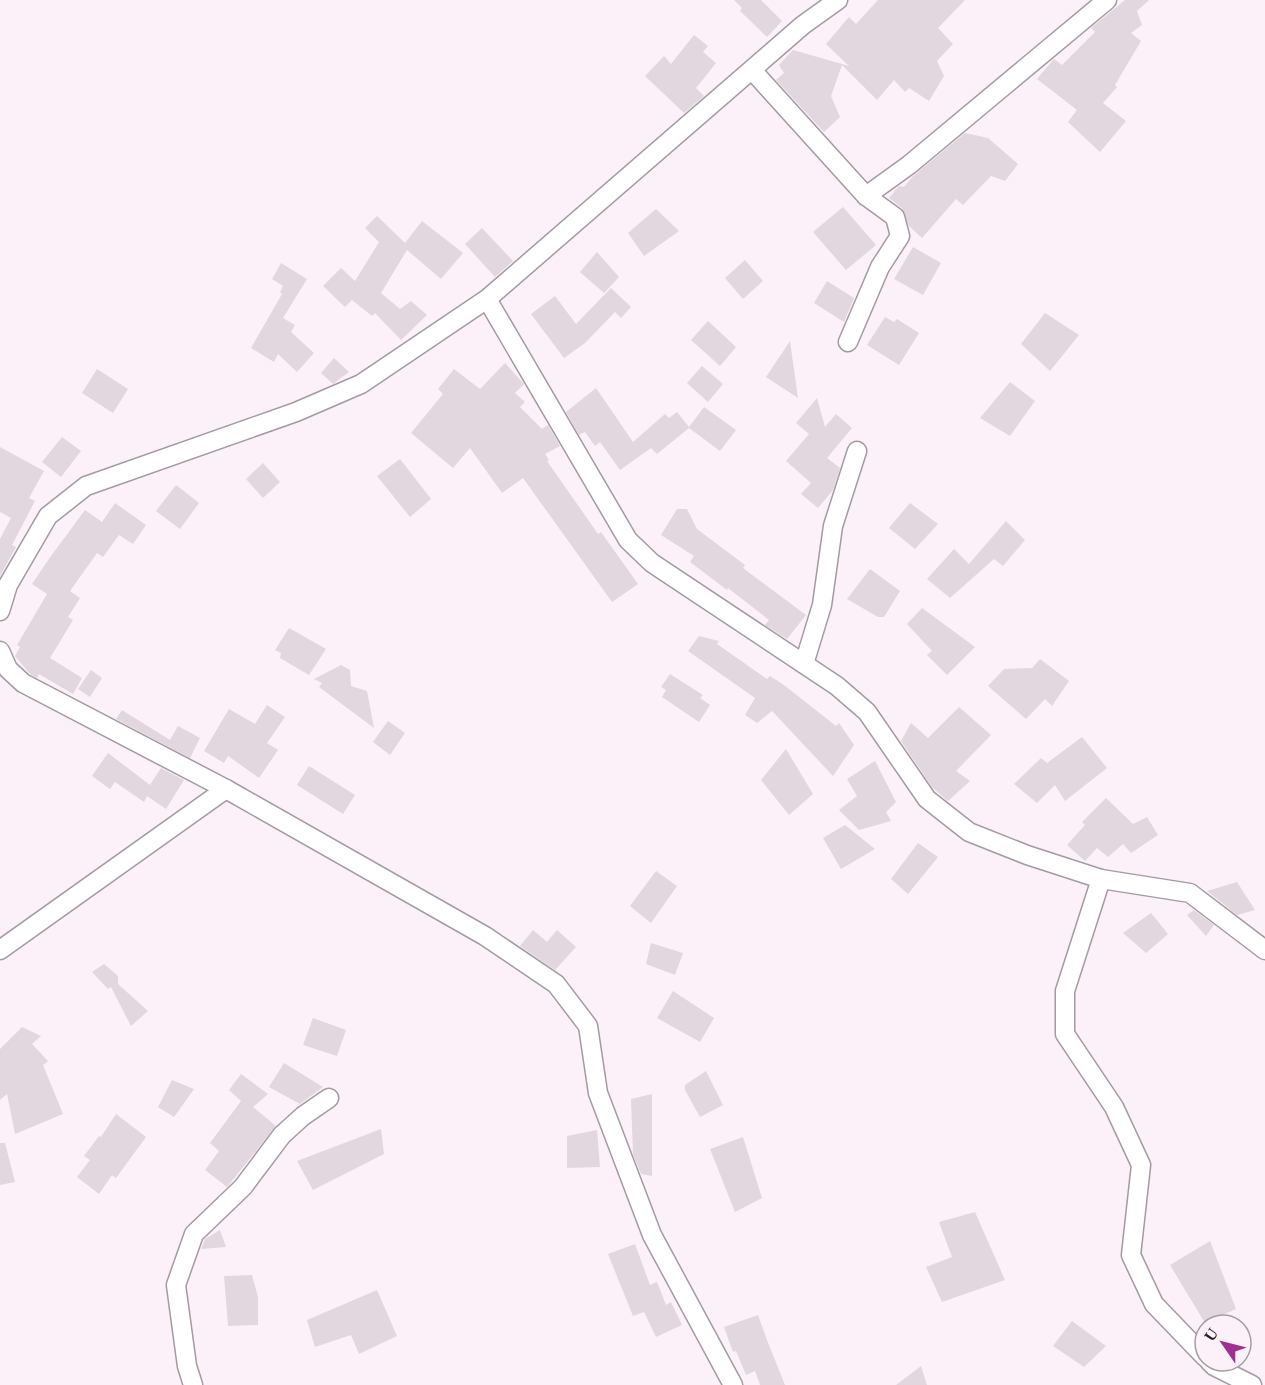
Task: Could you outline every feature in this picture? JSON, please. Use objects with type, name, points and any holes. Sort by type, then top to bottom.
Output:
[{"type":"street","points":[[0,611],[8,585],[48,516],[86,486],[296,412],[361,384],[487,299],[803,25],[838,0]]},
{"type":"street","points":[[866,196],[909,165],[1107,0]]},
{"type":"street","points":[[752,70],[866,196],[895,217],[900,236],[880,267],[848,342]]},
{"type":"street","points":[[487,299],[628,540],[652,563],[837,686],[867,712],[927,799],[969,832],[1027,855],[1101,879],[1190,893],[1265,950]]},
{"type":"street","points":[[804,664],[822,605],[832,526],[857,451]]},
{"type":"street","points":[[0,651],[8,669],[23,683],[226,789],[485,936],[556,984],[588,1026],[598,1093],[652,1235],[733,1385]]},
{"type":"street","points":[[0,950],[226,789]]},
{"type":"street","points":[[1101,879],[1065,991],[1065,1034],[1114,1107],[1141,1165],[1131,1255],[1154,1304],[1193,1345]]},
{"type":"street","points":[[194,1385],[187,1366],[176,1285],[194,1234],[243,1187],[282,1135],[303,1116],[329,1098]]},
{"type":"street","points":[[1228,1373],[1252,1385]]},
{"type":"building","points":[[734,0],[761,0],[782,21],[767,37],[740,11],[742,8]]},
{"type":"building","points":[[878,0],[965,0],[938,28],[953,44],[937,61],[944,76],[929,101],[909,88],[905,92],[894,80],[877,100],[842,65],[831,96],[840,117],[824,132],[776,80],[784,73],[779,65],[793,50],[849,66],[826,44],[849,17],[856,24]]},
{"type":"building","points":[[1125,0],[1149,0],[1137,11],[1142,25],[1131,33],[1141,41],[1115,85],[1117,87],[1103,103],[1126,121],[1100,152],[1068,122],[1077,110],[1037,79],[1054,59],[1062,65],[1095,32],[1091,28]]},
{"type":"building","points":[[694,35],[708,46],[703,52],[716,63],[696,88],[704,96],[684,113],[645,76],[664,56],[671,64]]},
{"type":"building","points":[[965,133],[988,138],[1018,164],[1005,181],[991,176],[963,205],[956,199],[922,238],[909,226],[902,208],[889,198],[899,186],[904,187],[913,176]]},
{"type":"building","points":[[843,207],[876,245],[846,270],[813,232]]},
{"type":"building","points":[[656,209],[679,231],[644,256],[628,233]]},
{"type":"building","points":[[377,216],[405,243],[422,221],[463,253],[441,279],[407,250],[381,293],[400,309],[411,301],[427,315],[401,340],[375,313],[372,316],[352,300],[345,307],[323,286],[341,268],[355,281],[379,242],[365,228]]},
{"type":"building","points":[[482,228],[513,261],[495,277],[465,244]]},
{"type":"building","points":[[913,247],[941,263],[923,295],[894,279]]},
{"type":"building","points":[[597,252],[619,277],[604,293],[580,272]]},
{"type":"building","points":[[745,260],[763,281],[743,299],[725,278]]},
{"type":"building","points":[[281,263],[307,279],[283,318],[295,325],[291,332],[314,353],[297,372],[278,354],[274,362],[251,348],[282,294],[280,292],[283,286],[272,279]]},
{"type":"building","points":[[827,281],[854,298],[844,322],[814,303]]},
{"type":"building","points":[[611,288],[631,307],[621,318],[615,312],[585,343],[564,358],[531,314],[555,296],[576,324]]},
{"type":"building","points":[[1045,313],[1079,335],[1050,371],[1021,344]]},
{"type":"building","points":[[885,317],[894,322],[897,319],[919,333],[899,365],[867,345]]},
{"type":"building","points":[[708,321],[736,347],[720,366],[691,340]]},
{"type":"building","points":[[790,341],[798,398],[766,377]]},
{"type":"building","points":[[334,358],[349,372],[333,384],[321,373]]},
{"type":"building","points":[[505,363],[524,384],[515,393],[525,402],[520,407],[542,429],[548,425],[560,446],[545,454],[549,460],[547,461],[598,534],[601,532],[638,584],[612,602],[523,478],[502,493],[470,448],[453,468],[411,433],[443,394],[438,389],[454,369],[480,389]]},
{"type":"building","points":[[702,366],[723,384],[708,402],[687,383]]},
{"type":"building","points":[[97,369],[128,389],[113,413],[82,393]]},
{"type":"building","points":[[1010,382],[1035,401],[1010,436],[980,418]]},
{"type":"building","points":[[596,388],[633,442],[665,414],[669,418],[677,412],[689,427],[704,407],[736,430],[720,451],[689,428],[657,454],[651,448],[620,470],[600,442],[595,446],[585,432],[579,435],[566,412]]},
{"type":"building","points":[[817,398],[825,427],[836,414],[852,428],[827,458],[840,468],[833,490],[818,508],[801,494],[811,483],[786,461],[809,434],[796,423]]},
{"type":"building","points":[[62,437],[81,451],[61,477],[42,462]]},
{"type":"building","points":[[0,447],[44,471],[29,498],[35,501],[12,545],[16,547],[0,576],[0,539],[11,518],[0,512]]},
{"type":"building","points":[[400,459],[431,499],[410,517],[377,476]]},
{"type":"building","points":[[263,463],[280,482],[263,498],[246,479]]},
{"type":"building","points":[[176,485],[199,503],[180,529],[156,511]]},
{"type":"building","points":[[115,503],[146,525],[133,544],[119,535],[103,557],[97,553],[70,591],[80,598],[68,617],[73,620],[50,658],[82,678],[73,694],[39,674],[37,678],[30,674],[15,656],[20,647],[17,645],[47,594],[32,584],[51,556],[85,510],[102,522]]},
{"type":"building","points":[[910,503],[938,524],[915,549],[889,528]]},
{"type":"building","points":[[677,509],[687,509],[697,529],[745,565],[743,568],[806,615],[787,639],[765,625],[769,620],[690,562],[694,556],[661,535]]},
{"type":"building","points":[[1006,521],[1025,540],[1003,566],[994,559],[950,598],[927,579],[954,549],[969,564]]},
{"type":"building","points":[[870,569],[900,591],[884,617],[878,617],[847,599]]},
{"type":"building","points":[[922,608],[975,647],[947,675],[927,655],[932,651],[907,624]]},
{"type":"building","points":[[289,628],[326,649],[309,675],[280,658],[281,653],[275,650]]},
{"type":"building","points":[[699,636],[719,641],[717,644],[767,679],[770,676],[784,685],[836,726],[839,723],[854,745],[833,776],[772,711],[757,723],[745,715],[755,698],[688,651]]},
{"type":"building","points":[[1040,659],[1069,681],[1052,706],[1045,699],[1026,719],[988,686],[1004,669],[1032,668]]},
{"type":"building","points":[[341,665],[350,670],[351,686],[367,691],[374,728],[319,687],[322,683],[314,679]]},
{"type":"building","points":[[91,670],[102,678],[90,697],[78,689]]},
{"type":"building","points":[[670,674],[703,695],[700,698],[710,705],[699,722],[662,697],[666,690],[661,687]]},
{"type":"building","points":[[267,705],[285,717],[267,743],[278,750],[259,778],[228,756],[224,763],[204,751],[229,709],[255,724]]},
{"type":"building","points":[[959,707],[991,735],[956,771],[970,781],[948,801],[932,787],[901,741],[911,723],[928,738]]},
{"type":"building","points":[[122,710],[170,740],[178,726],[200,738],[190,758],[116,719]]},
{"type":"building","points":[[388,721],[405,733],[390,755],[373,742]]},
{"type":"building","points":[[1082,737],[1107,768],[1065,801],[1055,785],[1037,803],[1014,784],[1041,758],[1047,763]]},
{"type":"building","points":[[786,749],[813,794],[789,815],[761,780]]},
{"type":"building","points":[[108,753],[150,785],[161,768],[184,780],[166,809],[147,796],[144,802],[115,782],[110,789],[92,776]]},
{"type":"building","points":[[875,761],[896,802],[886,812],[891,821],[859,830],[839,810],[857,796],[847,779]]},
{"type":"building","points":[[309,766],[355,795],[343,814],[297,785]]},
{"type":"building","points":[[1106,798],[1133,824],[1147,817],[1158,835],[1131,853],[1123,844],[1108,857],[1097,848],[1085,861],[1067,845],[1085,825],[1082,822]]},
{"type":"building","points":[[845,825],[875,849],[841,869],[823,838]]},
{"type":"building","points":[[918,843],[938,857],[908,894],[891,879]]},
{"type":"building","points":[[656,871],[677,886],[651,923],[630,906]]},
{"type":"building","points":[[1237,882],[1255,910],[1237,915],[1207,891]]},
{"type":"building","points":[[1194,910],[1214,925],[1206,936],[1187,915]]},
{"type":"building","points":[[1151,913],[1168,934],[1146,953],[1123,933]]},
{"type":"building","points":[[533,930],[547,942],[557,930],[576,947],[555,970],[520,946]]},
{"type":"building","points":[[651,943],[683,953],[675,975],[646,964]]},
{"type":"building","points":[[104,964],[118,976],[118,984],[148,1011],[131,1026],[111,987],[108,989],[92,972]]},
{"type":"building","points":[[673,991],[714,1018],[700,1042],[657,1018]]},
{"type":"building","points":[[313,1018],[346,1030],[337,1056],[303,1045]]},
{"type":"building","points":[[22,1027],[41,1036],[32,1044],[48,1061],[43,1065],[63,1114],[15,1134],[7,1094],[0,1100],[0,1049]]},
{"type":"building","points":[[284,1063],[323,1087],[300,1104],[269,1087]]},
{"type":"building","points":[[706,1071],[723,1105],[700,1117],[685,1090],[685,1085]]},
{"type":"building","points":[[241,1074],[268,1094],[253,1107],[276,1126],[227,1187],[205,1170],[219,1151],[210,1143],[241,1101],[229,1090]]},
{"type":"building","points":[[172,1080],[194,1089],[174,1117],[158,1107]]},
{"type":"building","points":[[652,1094],[652,1176],[641,1174],[633,1154],[631,1099]]},
{"type":"building","points":[[116,1114],[146,1137],[116,1178],[112,1175],[99,1194],[77,1177],[90,1160],[84,1156],[99,1136],[101,1137]]},
{"type":"building","points":[[381,1129],[384,1154],[313,1190],[297,1161]]},
{"type":"building","points":[[597,1130],[600,1167],[567,1168],[567,1136]]},
{"type":"building","points":[[743,1137],[762,1198],[735,1212],[710,1149]]},
{"type":"building","points":[[0,1143],[5,1143],[15,1182],[0,1185]]},
{"type":"building","points":[[975,1212],[1005,1280],[942,1302],[926,1267],[952,1257],[939,1222]]},
{"type":"building","points":[[220,1230],[226,1247],[201,1249],[205,1239]]},
{"type":"building","points":[[1210,1241],[1236,1309],[1227,1313],[1199,1313],[1170,1265]]},
{"type":"building","points":[[635,1244],[650,1285],[657,1282],[666,1305],[671,1302],[682,1325],[656,1337],[644,1312],[633,1316],[608,1254]]},
{"type":"building","points":[[252,1275],[258,1297],[258,1325],[228,1326],[224,1276]]},
{"type":"building","points":[[377,1290],[397,1336],[359,1354],[351,1335],[315,1347],[307,1320]]},
{"type":"building","points":[[758,1315],[785,1385],[760,1385],[755,1371],[746,1375],[736,1351],[733,1352],[724,1327]]},
{"type":"building","points":[[1072,1321],[1106,1346],[1084,1367],[1053,1346]]},
{"type":"building","points":[[921,1366],[927,1385],[896,1385]]}]
